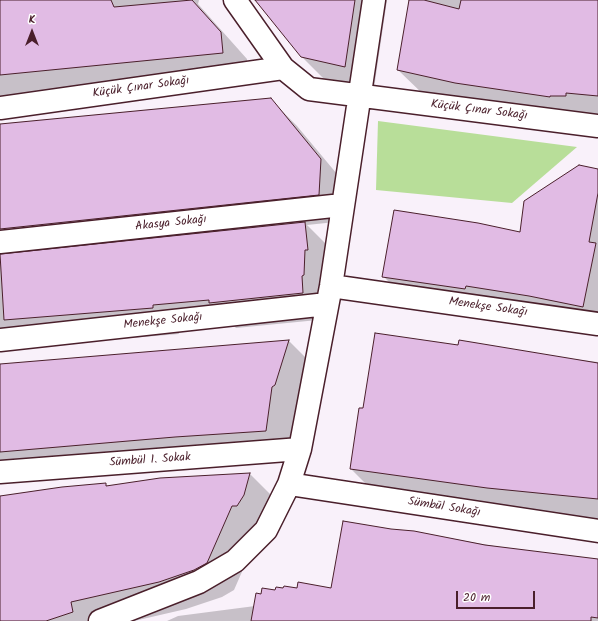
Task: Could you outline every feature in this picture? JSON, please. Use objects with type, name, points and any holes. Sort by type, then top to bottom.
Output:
[{"type":"street","name":"Küçük Çınar Sokağı","points":[[235,0],[283,68],[309,90],[598,126]]},
{"type":"street","points":[[100,621],[199,582],[235,561],[266,530],[289,484],[300,449],[329,295],[342,205],[361,97],[374,0]]},
{"type":"street","name":"Küçük Çınar Sokağı","points":[[0,108],[283,68]]},
{"type":"street","name":"Akasya Sokağı","points":[[0,242],[342,205]]},
{"type":"street","name":"Menekşe Sokağı","points":[[0,340],[329,295],[598,324]]},
{"type":"street","name":"Sümbül 1. Sokak","points":[[0,472],[300,449]]},
{"type":"street","name":"Sümbül Sokağı","points":[[289,484],[598,531]]},
{"type":"green space","points":[[378,121],[577,147],[512,203],[376,190]]},
{"type":"building","points":[[0,0],[111,0],[114,7],[192,0],[221,32],[223,53],[0,75]]},
{"type":"building","points":[[255,0],[355,0],[345,67],[301,57]]},
{"type":"building","points":[[409,0],[424,0],[459,9],[461,0],[598,0],[598,96],[566,93],[566,96],[550,97],[455,83],[397,70]]},
{"type":"building","points":[[271,98],[321,159],[319,195],[0,229],[0,124]]},
{"type":"building","points":[[579,165],[598,169],[598,193],[589,242],[596,243],[583,307],[529,296],[466,286],[465,289],[382,277],[394,210],[478,223],[520,232],[524,201]]},
{"type":"building","points":[[305,222],[308,250],[305,250],[304,275],[302,276],[303,293],[209,303],[209,300],[153,305],[153,308],[4,320],[0,254]]},
{"type":"building","points":[[375,333],[458,345],[459,340],[598,363],[598,499],[487,488],[350,469],[359,408],[363,408]]},
{"type":"building","points":[[289,340],[275,385],[272,387],[266,431],[0,452],[0,364]]},
{"type":"building","points":[[250,473],[244,495],[237,506],[232,506],[207,563],[194,570],[159,582],[71,602],[73,612],[46,621],[0,621],[0,496],[62,487],[106,483],[106,486],[160,478]]},
{"type":"building","points":[[343,521],[391,529],[414,531],[485,545],[598,559],[598,618],[591,617],[591,621],[251,621],[256,593],[261,594],[262,588],[275,590],[276,587],[283,588],[284,586],[297,588],[298,582],[331,588]]}]
